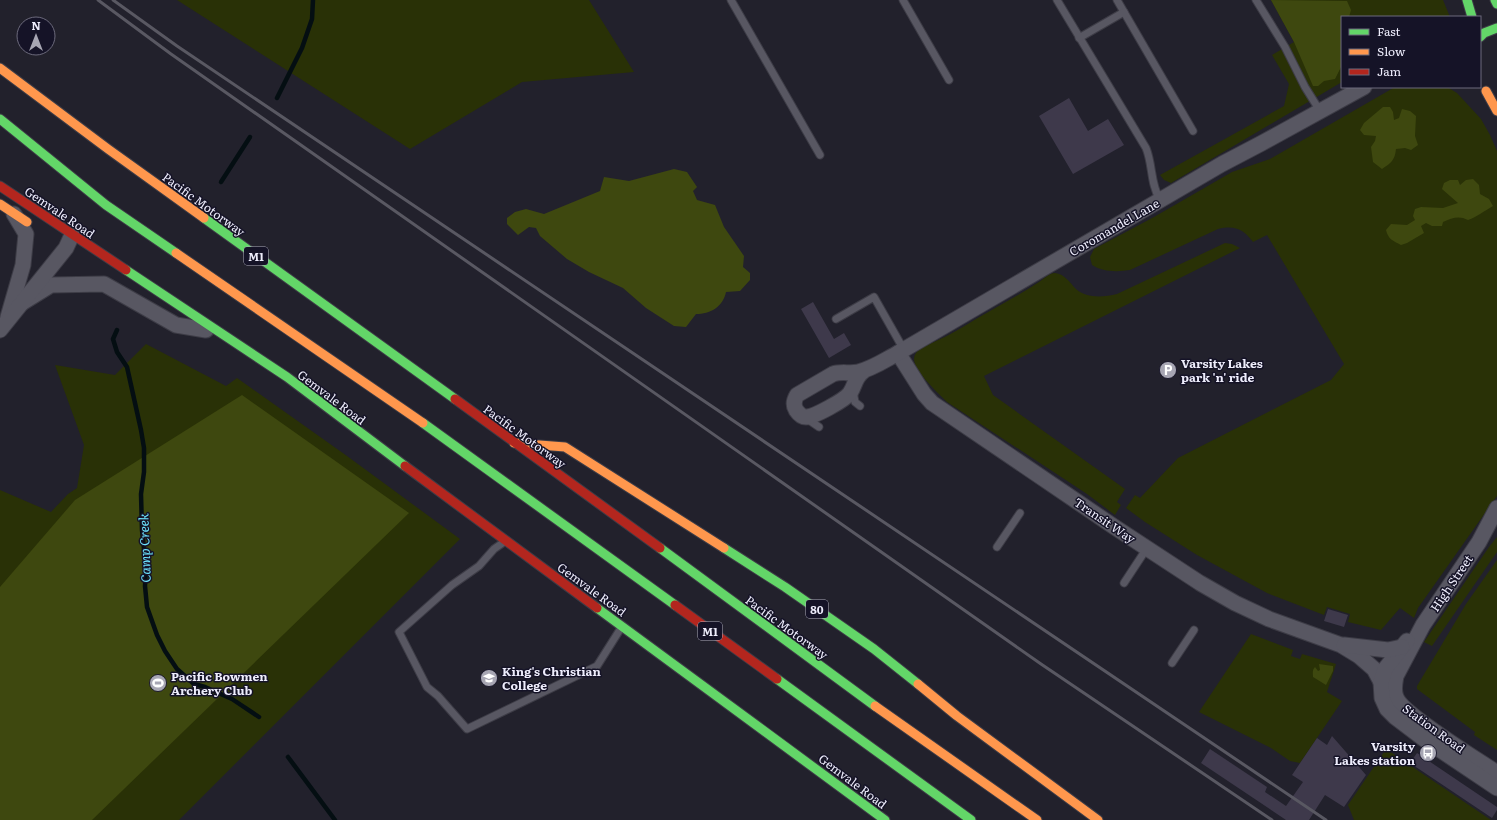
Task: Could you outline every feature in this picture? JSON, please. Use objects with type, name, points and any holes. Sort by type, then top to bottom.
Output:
[{"type":"main road","points":[[1467,0],[1472,16]]},
{"type":"main road","points":[[1495,0],[1497,4]]},
{"type":"main road","points":[[1481,36],[1484,33],[1497,28]]},
{"type":"main road","name":"Pacific Motorway","points":[[0,68],[108,149],[582,491],[840,681],[1038,820]]},
{"type":"main road","points":[[1483,89],[1497,96]]},
{"type":"main road","points":[[1483,89],[1497,112]]},
{"type":"main road","name":"M1","points":[[0,119],[106,205],[450,442],[971,820]]},
{"type":"main road","name":"Gemvale Road","points":[[0,186],[68,245],[154,288],[286,377],[505,541],[623,626],[885,820]]},
{"type":"main road","points":[[6,208],[36,228]]},
{"type":"main road","name":"Gemvale Road","points":[[153,299],[286,377]]},
{"type":"main road","name":"80","points":[[514,443],[565,447],[779,583],[874,649],[957,716],[1098,820]]},
{"type":"street","name":"Coromandel Lane","points":[[865,370],[855,380],[850,393],[843,399],[814,415],[807,417],[802,416],[796,411],[794,400],[797,395],[833,374],[838,372],[850,373],[865,370],[901,352],[1222,164],[1362,88]]},
{"type":"street","points":[[3,327],[23,265],[26,234],[6,208]]},
{"type":"street","points":[[3,327],[68,245]]},
{"type":"street","points":[[22,303],[51,285],[104,284],[176,324],[206,330]]},
{"type":"street","name":"Transit Way","points":[[901,352],[924,394],[932,403],[1200,583],[1235,603],[1269,619],[1341,645],[1359,656],[1374,669],[1381,682]]},
{"type":"street","name":"High Street","points":[[1423,625],[1479,542],[1497,508]]},
{"type":"street","name":"High Street","points":[[1479,542],[1497,525]]},
{"type":"street","points":[[1381,682],[1385,669],[1402,647],[1423,625]]},
{"type":"street","name":"Station Road","points":[[1423,625],[1396,676],[1394,684],[1396,697],[1404,708],[1497,773]]},
{"type":"street","name":"Transit Way","points":[[1341,645],[1388,650],[1402,647]]},
{"type":"street","name":"Station Road","points":[[1381,682],[1382,698],[1387,708],[1395,717],[1424,739],[1497,788]]},
{"type":"lane","points":[[731,0],[820,155]]},
{"type":"lane","points":[[903,0],[949,80]]},
{"type":"lane","points":[[1057,0],[1146,148],[1150,157],[1152,182],[1155,192],[1160,200]]},
{"type":"lane","points":[[1117,0],[1193,131]]},
{"type":"lane","points":[[1256,0],[1285,47],[1302,82],[1320,111]]},
{"type":"lane","points":[[1079,38],[1124,12]]},
{"type":"lane","points":[[836,319],[874,297],[901,352]]},
{"type":"lane","points":[[838,372],[846,375],[850,379],[855,402],[860,406]]},
{"type":"lane","points":[[802,416],[819,427]]},
{"type":"lane","points":[[997,547],[1020,513]]},
{"type":"lane","points":[[505,541],[494,549],[479,566],[452,585],[400,632],[427,687],[438,696],[467,728],[597,666],[623,626]]},
{"type":"lane","points":[[1124,583],[1146,548]]},
{"type":"lane","points":[[1172,663],[1194,630]]},
{"type":"green space","points":[[177,0],[589,0],[634,72],[522,82],[410,149]]},
{"type":"green space","points":[[1271,0],[1443,0],[1450,16],[1341,16],[1341,83],[1171,183],[1164,180],[1160,175],[1284,106],[1289,84],[1272,55],[1294,42]]},
{"type":"green space","points":[[1271,0],[1347,1],[1351,10],[1349,16],[1341,16],[1341,67],[1335,79],[1324,81],[1318,86],[1313,86],[1294,42]]},
{"type":"green space","points":[[1393,88],[1449,88],[1457,93],[1481,119],[1497,151],[1497,496],[1418,608],[1414,618],[1400,608],[1381,630],[1348,622],[1350,614],[1327,607],[1324,615],[1267,593],[1197,555],[1126,508],[1135,495],[1140,498],[1178,458],[1331,380],[1344,364],[1267,235],[1253,242],[1246,234],[1238,229],[1218,229],[1130,270],[1110,271],[1092,265],[1090,257],[1094,249],[1154,217],[1232,172],[1270,159]]},
{"type":"green space","points":[[1383,107],[1390,107],[1393,112],[1394,120],[1399,118],[1402,109],[1410,111],[1416,116],[1415,136],[1418,145],[1411,150],[1405,148],[1396,149],[1395,156],[1392,161],[1382,169],[1373,162],[1371,147],[1376,136],[1364,135],[1360,130],[1364,123]]},
{"type":"green space","points":[[674,169],[687,172],[697,187],[693,191],[697,200],[715,205],[724,227],[744,256],[743,267],[750,273],[750,280],[740,291],[726,292],[719,306],[706,313],[696,314],[686,327],[674,326],[646,308],[623,288],[589,272],[567,259],[540,236],[536,228],[529,227],[518,235],[507,224],[507,218],[515,212],[526,209],[544,214],[600,191],[604,177],[629,181]]},
{"type":"green space","points":[[1473,179],[1479,185],[1480,194],[1489,199],[1493,206],[1468,220],[1459,217],[1452,218],[1443,222],[1442,226],[1432,226],[1426,223],[1421,226],[1424,233],[1401,245],[1393,241],[1388,236],[1386,230],[1391,224],[1407,225],[1415,220],[1413,216],[1415,209],[1421,207],[1443,208],[1458,203],[1442,189],[1444,183],[1450,180],[1458,180],[1460,185],[1466,180]]},
{"type":"green space","points":[[1225,243],[1232,244],[1240,248],[984,376],[993,395],[1125,489],[1117,502],[1121,505],[1115,515],[1087,494],[947,402],[922,376],[915,364],[914,359],[917,351],[956,331],[1024,292],[1051,274],[1055,273],[1062,275],[1080,292],[1090,296],[1112,295]]},
{"type":"green space","name":"Pacific Bowmen Archery Club","points":[[146,344],[226,386],[237,378],[460,539],[179,820],[0,820],[0,490],[51,512],[68,494],[77,488],[84,445],[55,365],[115,375]]},
{"type":"green space","name":"Pacific Bowmen Archery Club","points":[[242,395],[409,513],[92,820],[0,820],[0,587],[75,500]]},
{"type":"green space","points":[[1497,537],[1497,552],[1432,646],[1424,642],[1489,547]]},
{"type":"green space","points":[[1497,560],[1497,750],[1474,735],[1475,732],[1417,689],[1417,686],[1466,604]]},
{"type":"green space","points":[[1251,634],[1293,650],[1291,656],[1300,659],[1302,654],[1336,664],[1327,692],[1342,701],[1300,763],[1290,761],[1271,748],[1199,712]]},
{"type":"green space","points":[[1319,664],[1333,666],[1333,671],[1326,685],[1313,677],[1313,670],[1315,667],[1318,671],[1320,670]]},
{"type":"green space","points":[[1386,749],[1491,820],[1354,820],[1348,805]]},
{"type":"building","points":[[1069,98],[1088,131],[1108,119],[1124,145],[1073,174],[1039,116]]},
{"type":"building","points":[[813,302],[834,339],[844,333],[851,345],[829,358],[801,309]]},
{"type":"building","points":[[1328,609],[1348,615],[1344,627],[1324,621]]},
{"type":"building","points":[[1332,736],[1366,775],[1344,807],[1325,795],[1309,820],[1286,820],[1201,763],[1210,749],[1267,787],[1265,792],[1286,806],[1303,782],[1292,775],[1317,738],[1327,745]]},
{"type":"building","points":[[1417,753],[1497,807],[1497,810],[1492,818],[1410,763]]},
{"type":"waterway","name":"Camp Creek","points":[[277,98],[302,48],[312,19],[313,0]]},
{"type":"waterway","name":"Camp Creek","points":[[221,182],[250,137]]},
{"type":"waterway","name":"Camp Creek","points":[[117,330],[113,339],[117,352],[127,367],[144,448],[144,472],[141,494],[142,530],[146,567],[145,586],[147,607],[157,635],[165,651],[177,669],[194,684],[205,687],[232,699],[259,717]]},
{"type":"waterway","name":"Camp Creek","points":[[288,757],[335,820]]},
{"type":"railway","points":[[98,0],[171,54],[1041,664],[1272,820]]},
{"type":"railway","points":[[113,0],[177,46],[1326,820]]},
{"type":"traffic: fast","points":[[1467,0],[1472,16]]},
{"type":"traffic: fast","points":[[1495,0],[1497,4]]},
{"type":"traffic: fast","points":[[1481,36],[1484,33],[1497,28]]},
{"type":"traffic: fast","points":[[0,119],[106,205],[176,253]]},
{"type":"traffic: fast","points":[[204,218],[455,399]]},
{"type":"traffic: fast","points":[[126,270],[287,377],[405,466]]},
{"type":"traffic: fast","points":[[423,423],[675,605]]},
{"type":"traffic: fast","points":[[660,548],[875,706]]},
{"type":"traffic: fast","points":[[724,548],[785,587],[874,649],[918,684]]},
{"type":"traffic: fast","points":[[597,608],[885,820]]},
{"type":"traffic: fast","points":[[777,679],[971,820]]},
{"type":"traffic: slow","points":[[0,68],[108,149],[204,218]]},
{"type":"traffic: slow","points":[[1486,91],[1497,111]]},
{"type":"traffic: slow","points":[[0,204],[27,222]]},
{"type":"traffic: slow","points":[[176,253],[423,423]]},
{"type":"traffic: slow","points":[[514,443],[565,447],[724,548]]},
{"type":"traffic: slow","points":[[918,684],[957,716],[1098,820]]},
{"type":"traffic: slow","points":[[875,706],[1037,820]]},
{"type":"traffic: jam","points":[[0,186],[126,270]]},
{"type":"traffic: jam","points":[[455,399],[660,548]]},
{"type":"traffic: jam","points":[[405,466],[597,608]]},
{"type":"traffic: jam","points":[[675,605],[777,679]]},
{"type":"place","name":"Varsity Lakes park 'n' ride","points":[[1168,370]]},
{"type":"place","name":"King's Christian College","points":[[489,678]]},
{"type":"place","name":"Pacific Bowmen Archery Club","points":[[158,683]]},
{"type":"place","name":"Varsity Lakes station","points":[[1428,753]]}]
